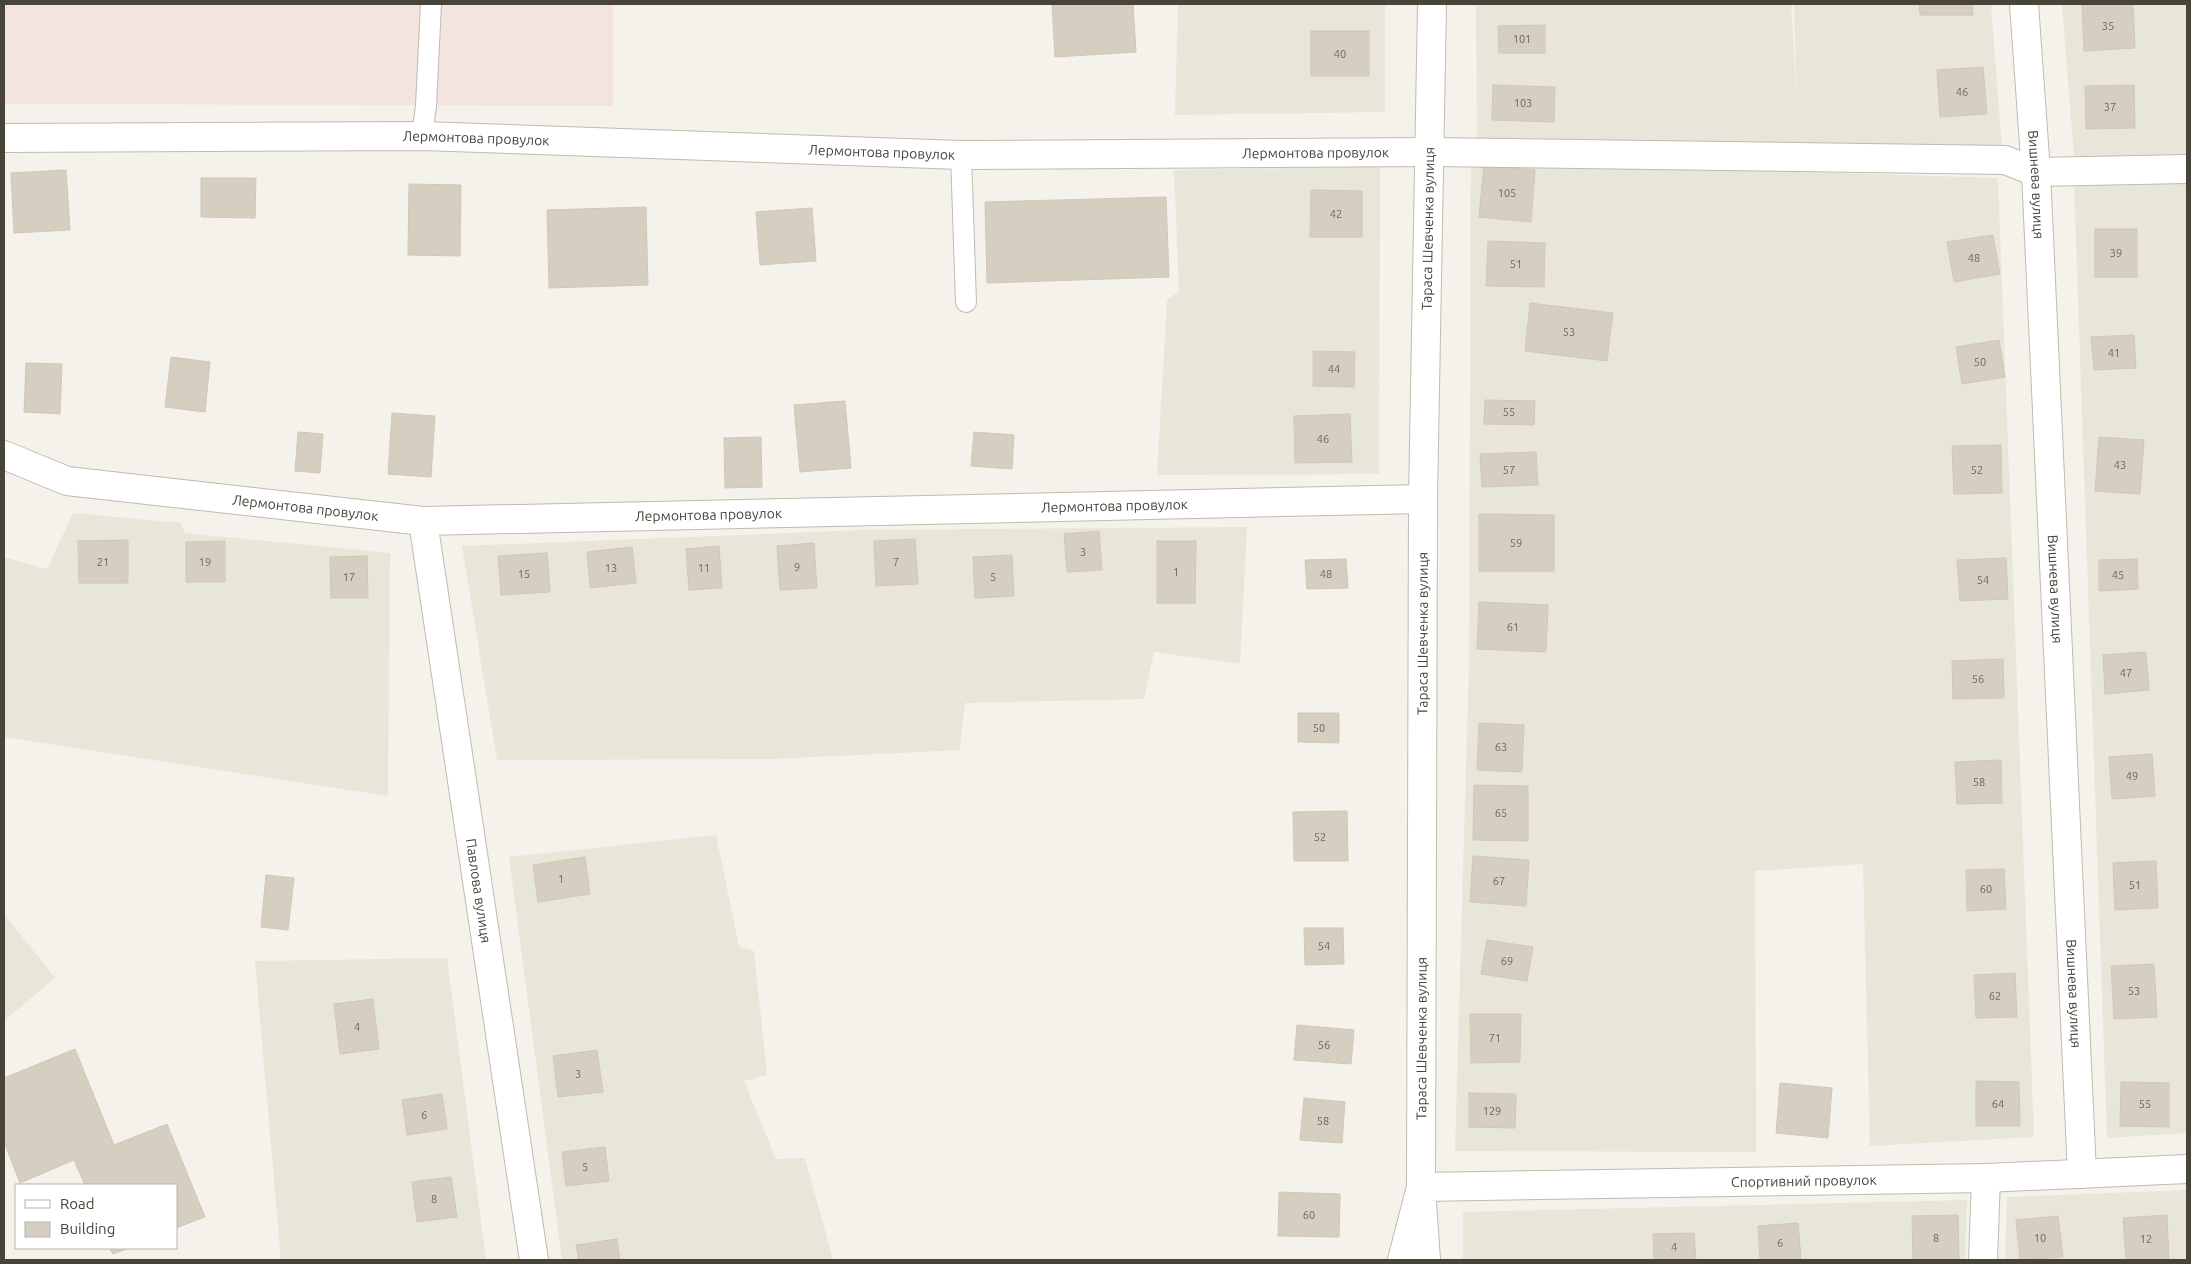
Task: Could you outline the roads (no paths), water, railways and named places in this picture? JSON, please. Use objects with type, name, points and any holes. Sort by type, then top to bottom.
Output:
[{"type":"street","name":"Тараса Шевченка вулиця","points":[[1402,1260],[1421,1188],[1423,499],[1432,4]]},
{"type":"street","name":"Вишнева вулиця","points":[[2024,4],[2036,172],[2082,1174]]},
{"type":"street","name":"Лермонтова провулок","points":[[4,138],[422,136],[961,155],[1430,152],[2005,160],[2036,172]]},
{"type":"street","points":[[2036,172],[2187,169]]},
{"type":"street","name":"Лермонтова провулок","points":[[4,455],[67,481],[423,521],[1423,499]]},
{"type":"street","name":"Павлова вулиця","points":[[423,521],[534,1260]]},
{"type":"street","name":"Спортивний провулок","points":[[1421,1188],[1986,1178],[2187,1169]]},
{"type":"street","points":[[1983,1260],[1986,1178]]},
{"type":"street","points":[[1421,1188],[1426,1260]]},
{"type":"lane","points":[[422,136],[426,106],[431,4]]},
{"type":"lane","points":[[961,155],[966,302]]}]
